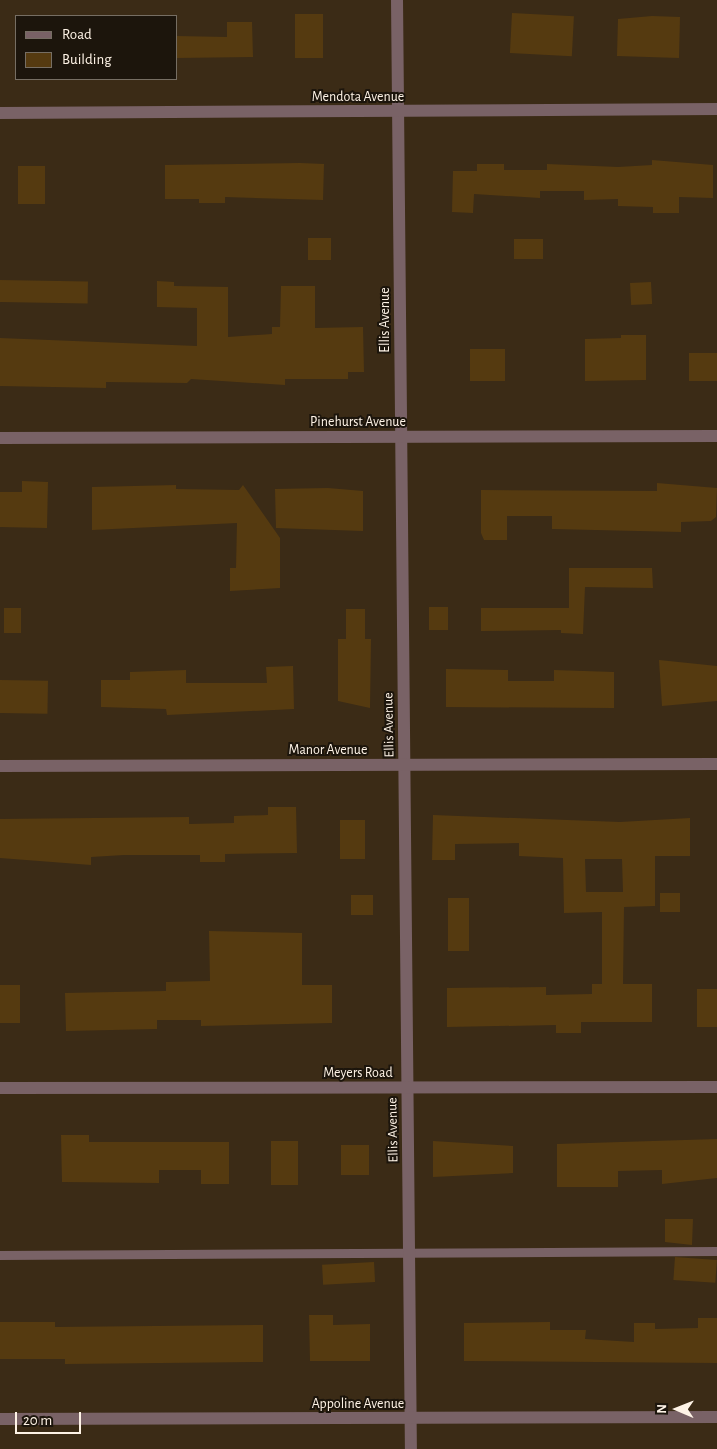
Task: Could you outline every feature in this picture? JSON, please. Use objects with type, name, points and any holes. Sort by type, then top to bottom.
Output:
[{"type":"street","name":"Ellis Avenue","points":[[398,0],[411,1449]]},
{"type":"street","name":"Mendota Avenue","points":[[0,114],[717,109]]},
{"type":"street","name":"Pinehurst Avenue","points":[[0,438],[717,436]]},
{"type":"street","name":"Manor Avenue","points":[[0,766],[717,764]]},
{"type":"street","name":"Meyers Road","points":[[0,1088],[717,1087]]},
{"type":"street","name":"Appoline Avenue","points":[[0,1420],[717,1417]]},
{"type":"lane","points":[[0,1255],[717,1251]]},
{"type":"building","points":[[512,13],[574,16],[572,56],[510,53]]},
{"type":"building","points":[[295,14],[323,14],[323,58],[295,58]]},
{"type":"building","points":[[652,16],[680,17],[679,58],[617,56],[618,19]]},
{"type":"building","points":[[227,22],[252,22],[253,57],[178,58],[178,36],[227,37]]},
{"type":"building","points":[[652,160],[713,165],[713,198],[679,197],[679,213],[653,213],[653,207],[618,206],[618,199],[584,200],[584,191],[540,191],[540,198],[474,194],[473,213],[452,212],[453,171],[477,171],[477,164],[504,164],[504,170],[547,170],[547,164],[618,167],[652,165]]},
{"type":"building","points":[[324,164],[323,200],[225,197],[225,203],[199,203],[199,199],[165,199],[165,165]]},
{"type":"building","points":[[18,166],[45,166],[45,204],[18,204]]},
{"type":"building","points":[[308,238],[331,238],[331,260],[308,260]]},
{"type":"building","points":[[514,239],[543,239],[543,259],[514,259]]},
{"type":"building","points":[[0,280],[88,282],[88,304],[0,302]]},
{"type":"building","points":[[157,281],[174,282],[174,286],[228,287],[228,337],[272,334],[272,327],[280,327],[281,286],[315,286],[315,328],[363,327],[364,372],[348,372],[348,379],[285,379],[285,385],[191,379],[187,383],[106,382],[106,388],[0,386],[0,338],[197,346],[197,308],[157,307]]},
{"type":"building","points":[[651,282],[652,304],[631,305],[630,283]]},
{"type":"building","points":[[621,335],[646,335],[646,380],[585,381],[585,339],[621,338]]},
{"type":"building","points":[[470,349],[505,349],[505,381],[470,381]]},
{"type":"building","points":[[689,353],[717,353],[717,381],[689,381]]},
{"type":"building","points":[[22,481],[48,482],[47,528],[0,527],[0,492],[22,492]]},
{"type":"building","points":[[657,483],[717,488],[716,517],[711,521],[681,522],[681,532],[552,529],[552,516],[507,516],[507,540],[484,540],[481,533],[481,490],[657,491]]},
{"type":"building","points":[[176,485],[176,489],[239,490],[243,485],[280,538],[280,588],[230,591],[230,568],[236,568],[237,523],[92,530],[92,487]]},
{"type":"building","points":[[328,488],[363,491],[363,531],[276,528],[275,489]]},
{"type":"building","points":[[569,568],[652,568],[653,588],[585,587],[583,634],[561,633],[561,630],[481,631],[481,608],[569,608]]},
{"type":"building","points":[[429,607],[448,607],[448,630],[429,630]]},
{"type":"building","points":[[4,608],[21,608],[21,633],[4,633]]},
{"type":"building","points":[[346,609],[365,609],[365,639],[371,639],[370,708],[338,701],[338,639],[346,639]]},
{"type":"building","points":[[659,660],[717,666],[717,701],[662,706]]},
{"type":"building","points":[[293,666],[294,709],[167,715],[166,709],[101,707],[101,680],[130,680],[130,672],[186,670],[186,683],[267,683],[266,667]]},
{"type":"building","points":[[446,669],[508,670],[508,681],[554,681],[554,670],[614,672],[614,708],[446,707]]},
{"type":"building","points":[[0,680],[48,681],[47,714],[0,713]]},
{"type":"building","points":[[268,807],[296,807],[297,853],[225,854],[225,862],[200,862],[200,855],[124,855],[91,857],[91,865],[0,858],[0,819],[189,817],[189,824],[234,823],[234,816],[268,815]]},
{"type":"building","points":[[433,815],[620,822],[690,818],[690,856],[655,856],[655,906],[624,907],[623,984],[652,984],[652,1022],[581,1022],[581,1033],[556,1033],[556,1025],[447,1027],[447,988],[546,987],[546,995],[592,994],[592,984],[602,984],[602,912],[564,913],[563,858],[519,856],[519,843],[455,844],[455,860],[432,860]],"holes":[[[585,859],[622,859],[623,892],[586,892]]]},
{"type":"building","points":[[340,820],[365,820],[365,859],[340,859]]},
{"type":"building","points":[[660,893],[680,893],[680,912],[660,912]]},
{"type":"building","points":[[351,895],[373,895],[373,915],[351,915]]},
{"type":"building","points":[[448,898],[469,898],[469,951],[448,951]]},
{"type":"building","points":[[209,931],[302,933],[302,985],[332,985],[332,1023],[201,1026],[201,1020],[157,1020],[157,1029],[66,1031],[65,993],[166,991],[166,982],[210,981]]},
{"type":"building","points":[[0,985],[20,985],[20,1023],[0,1023]]},
{"type":"building","points":[[697,989],[717,989],[717,1027],[697,1027]]},
{"type":"building","points":[[61,1135],[89,1135],[89,1142],[229,1142],[229,1184],[201,1184],[201,1170],[159,1170],[159,1183],[62,1182]]},
{"type":"building","points":[[717,1139],[717,1178],[662,1184],[662,1170],[618,1171],[618,1187],[557,1187],[557,1144]]},
{"type":"building","points":[[271,1141],[298,1141],[298,1185],[271,1185]]},
{"type":"building","points":[[433,1141],[513,1146],[513,1173],[433,1177]]},
{"type":"building","points":[[341,1145],[369,1145],[369,1175],[341,1175]]},
{"type":"building","points":[[665,1219],[693,1219],[692,1245],[665,1242]]},
{"type":"building","points":[[675,1257],[717,1260],[715,1283],[673,1280]]},
{"type":"building","points":[[374,1262],[375,1282],[323,1285],[322,1265]]},
{"type":"building","points":[[309,1315],[333,1315],[333,1325],[370,1324],[370,1361],[310,1361]]},
{"type":"building","points":[[698,1318],[717,1318],[717,1363],[464,1361],[464,1323],[550,1322],[550,1330],[586,1330],[585,1339],[634,1342],[634,1323],[655,1323],[655,1329],[698,1328]]},
{"type":"building","points":[[0,1322],[55,1322],[55,1327],[263,1325],[263,1362],[65,1364],[65,1359],[0,1359]]}]
